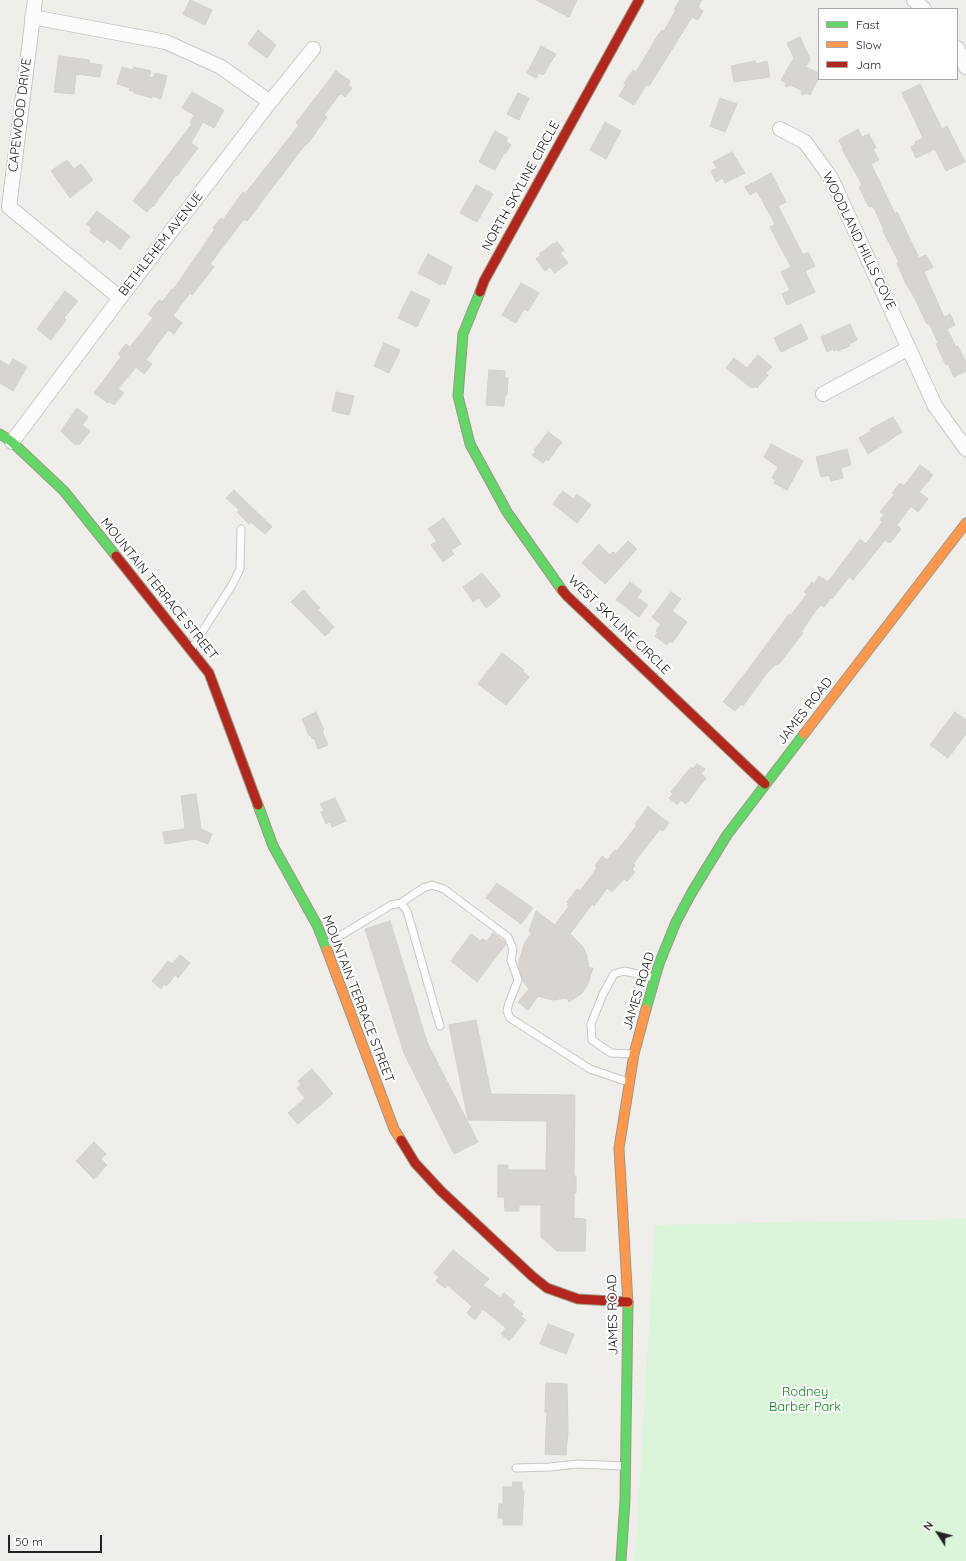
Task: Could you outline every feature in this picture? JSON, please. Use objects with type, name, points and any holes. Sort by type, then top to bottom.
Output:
[{"type":"street","name":"CAPEWOOD DRIVE","points":[[35,0],[9,207],[120,298]]},
{"type":"street","name":"NORTH SKYLINE CIRCLE","points":[[458,396],[463,334],[484,281],[639,0]]},
{"type":"street","points":[[914,0],[923,8]]},
{"type":"street","points":[[32,16],[166,42],[221,67],[270,102]]},
{"type":"street","name":"BETHLEHEM AVENUE","points":[[12,442],[270,102],[313,49]]},
{"type":"street","points":[[958,50],[966,67]]},
{"type":"street","name":"WOODLAND HILLS COVE","points":[[780,129],[805,142],[831,178],[935,406],[966,448]]},
{"type":"street","points":[[823,394],[909,348]]},
{"type":"street","name":"WEST SKYLINE CIRCLE","points":[[458,396],[470,444],[507,512],[567,596],[766,784]]},
{"type":"street","name":"MOUNTAIN TERRACE STREET","points":[[0,434],[12,442],[64,491],[209,673],[273,846],[317,925],[394,1129],[415,1163],[440,1191],[547,1288],[578,1299],[628,1302]]},
{"type":"street","name":"JAMES ROAD","points":[[622,1561],[628,1302],[619,1148],[634,1054],[655,978],[676,922],[692,892],[727,835],[966,523]]},
{"type":"lane","points":[[191,650],[232,585],[240,569],[241,529]]},
{"type":"lane","points":[[325,945],[391,905],[401,903],[423,888],[432,885],[444,889],[508,938],[513,949],[511,960],[518,980],[507,1011],[510,1018],[590,1069],[629,1082]]},
{"type":"lane","points":[[401,903],[407,911],[440,1026]]},
{"type":"lane","points":[[634,1054],[611,1053],[592,1040],[591,1024],[603,994],[614,974],[624,971],[655,978]]},
{"type":"lane","points":[[516,1468],[550,1467],[577,1464],[625,1466]]},
{"type":"green space","name":"Rodney Barber Park","points":[[966,1219],[966,1561],[635,1561],[655,1225]]},
{"type":"building","points":[[190,0],[212,10],[205,25],[183,14]]},
{"type":"building","points":[[536,0],[577,0],[569,17]]},
{"type":"building","points":[[680,0],[702,0],[698,7],[703,11],[698,20],[692,17],[649,86],[646,85],[634,105],[619,96],[626,84],[624,83],[633,70],[636,72],[658,35],[662,30],[664,31],[676,10],[674,9]]},
{"type":"building","points":[[258,30],[276,45],[267,58],[248,44]]},
{"type":"building","points":[[800,37],[810,59],[806,67],[818,73],[818,79],[810,95],[806,93],[802,95],[801,90],[790,85],[786,87],[785,82],[781,80],[794,58],[787,43]]},
{"type":"building","points":[[541,46],[556,54],[543,75],[539,73],[536,78],[527,73]]},
{"type":"building","points":[[59,56],[89,60],[89,63],[102,65],[100,77],[76,74],[74,94],[54,92]]},
{"type":"building","points":[[755,61],[756,64],[767,61],[770,77],[734,82],[731,66]]},
{"type":"building","points":[[122,67],[133,70],[134,67],[151,71],[149,77],[153,78],[155,73],[167,76],[161,99],[134,93],[135,92],[129,90],[130,88],[117,84]]},
{"type":"building","points":[[336,71],[350,81],[348,85],[352,88],[345,97],[341,94],[339,95],[324,115],[327,117],[309,142],[304,146],[247,221],[244,219],[210,264],[214,267],[192,295],[190,293],[173,316],[182,323],[174,334],[168,330],[146,360],[152,364],[144,374],[136,367],[118,389],[124,393],[114,405],[109,401],[108,403],[94,393],[121,357],[118,354],[126,344],[130,347],[153,318],[148,314],[159,300],[162,302],[172,289],[173,290],[215,229],[213,228],[221,218],[223,220],[243,192],[245,194],[299,125],[296,123]]},
{"type":"building","points":[[920,84],[942,129],[947,126],[965,162],[946,171],[935,149],[916,158],[911,147],[916,143],[915,142],[923,138],[902,93]]},
{"type":"building","points":[[192,92],[224,110],[214,128],[203,122],[191,143],[198,148],[153,207],[152,206],[147,212],[133,201],[192,124],[190,123],[194,115],[182,108]]},
{"type":"building","points":[[518,93],[529,98],[519,120],[507,114]]},
{"type":"building","points":[[720,98],[737,104],[725,132],[710,126]]},
{"type":"building","points":[[605,122],[621,131],[606,159],[590,150]]},
{"type":"building","points":[[858,129],[862,137],[869,134],[876,148],[873,149],[879,160],[871,164],[895,214],[897,212],[919,258],[926,255],[933,267],[924,272],[944,317],[950,314],[955,325],[947,329],[966,362],[966,371],[954,377],[948,364],[946,365],[936,344],[938,343],[929,323],[927,324],[905,282],[897,263],[899,262],[883,231],[884,230],[875,210],[871,206],[869,207],[859,187],[862,186],[860,181],[842,149],[843,148],[839,140]]},
{"type":"building","points":[[495,131],[508,138],[506,142],[511,145],[505,154],[504,153],[495,170],[479,162]]},
{"type":"building","points":[[732,152],[745,173],[725,183],[723,178],[716,182],[711,171],[717,168],[713,162]]},
{"type":"building","points":[[67,160],[74,169],[81,164],[93,180],[70,198],[51,171]]},
{"type":"building","points":[[771,173],[786,202],[778,206],[803,255],[808,252],[815,266],[805,271],[815,292],[787,305],[782,294],[790,290],[781,272],[791,267],[770,227],[775,224],[757,191],[750,195],[745,187]]},
{"type":"building","points":[[476,185],[493,194],[477,222],[460,213]]},
{"type":"building","points":[[97,211],[130,236],[120,249],[107,239],[104,243],[90,232],[92,228],[87,224]]},
{"type":"building","points":[[557,242],[564,250],[560,253],[568,263],[555,273],[550,267],[545,271],[536,259],[541,255],[539,254]]},
{"type":"building","points":[[428,254],[452,267],[445,285],[442,283],[441,285],[418,273]]},
{"type":"building","points":[[521,283],[539,293],[528,311],[524,309],[516,323],[502,315]]},
{"type":"building","points":[[65,291],[78,301],[64,318],[66,320],[51,340],[37,329]]},
{"type":"building","points":[[411,291],[430,300],[417,327],[398,318]]},
{"type":"building","points":[[801,324],[808,339],[781,352],[774,338]]},
{"type":"building","points":[[850,324],[857,340],[849,344],[850,346],[838,351],[837,349],[834,351],[833,349],[827,352],[821,337]]},
{"type":"building","points":[[384,343],[400,350],[389,373],[374,366]]},
{"type":"building","points":[[758,355],[772,367],[766,373],[768,375],[757,388],[755,386],[754,388],[750,387],[726,368],[734,358],[747,368]]},
{"type":"building","points":[[13,359],[27,367],[13,391],[0,383],[0,360],[9,366]]},
{"type":"building","points":[[489,370],[505,371],[505,378],[508,378],[507,395],[505,395],[504,406],[486,405]]},
{"type":"building","points":[[336,392],[354,396],[349,415],[332,411]]},
{"type":"building","points":[[77,408],[88,417],[82,425],[90,431],[79,445],[76,443],[75,445],[61,431]]},
{"type":"building","points":[[893,417],[902,432],[868,454],[859,438],[871,431],[870,429]]},
{"type":"building","points":[[548,432],[562,442],[548,461],[547,459],[543,463],[532,455],[536,451],[534,450]]},
{"type":"building","points":[[771,444],[803,461],[787,490],[774,483],[776,481],[772,478],[778,467],[764,457]]},
{"type":"building","points":[[847,449],[851,465],[841,468],[843,478],[831,481],[829,475],[821,477],[816,457]]},
{"type":"building","points":[[920,465],[933,475],[919,492],[928,499],[918,512],[911,506],[897,525],[901,529],[890,543],[885,540],[853,580],[849,577],[824,607],[821,605],[817,609],[801,632],[803,633],[778,665],[776,664],[767,673],[743,706],[741,704],[735,711],[723,702],[789,614],[791,615],[807,594],[804,592],[812,582],[814,584],[819,576],[828,582],[860,539],[866,544],[882,522],[880,520],[884,515],[880,512],[895,494],[892,493],[900,483],[904,486]]},
{"type":"building","points":[[234,490],[272,527],[265,534],[251,522],[249,524],[237,512],[239,510],[226,498]]},
{"type":"building","points":[[563,491],[573,499],[577,494],[591,505],[577,523],[553,504]]},
{"type":"building","points":[[444,518],[461,544],[451,550],[454,554],[443,562],[431,545],[437,541],[428,529]]},
{"type":"building","points":[[628,541],[637,549],[605,584],[582,563],[599,544],[610,555],[613,552],[616,554]]},
{"type":"building","points":[[482,573],[501,596],[486,608],[479,598],[473,602],[463,587]]},
{"type":"building","points":[[630,582],[642,591],[637,597],[648,605],[639,617],[616,600]]},
{"type":"building","points":[[303,590],[320,608],[318,610],[334,627],[325,636],[291,602]]},
{"type":"building","points":[[671,592],[681,599],[672,611],[687,622],[672,643],[670,641],[667,645],[655,636],[658,632],[656,631],[661,624],[652,617]]},
{"type":"building","points":[[502,653],[524,670],[523,672],[529,677],[506,705],[478,684]]},
{"type":"building","points":[[316,712],[324,730],[322,731],[328,745],[318,749],[314,738],[312,739],[311,735],[309,736],[302,719]]},
{"type":"building","points":[[955,712],[966,720],[966,734],[948,758],[930,745]]},
{"type":"building","points":[[697,764],[705,769],[701,774],[706,778],[686,804],[681,800],[677,805],[669,798],[673,794],[671,792],[691,767],[693,769]]},
{"type":"building","points":[[196,794],[201,829],[212,834],[208,844],[195,839],[165,844],[163,832],[185,829],[181,796]]},
{"type":"building","points":[[335,798],[346,821],[332,827],[330,822],[326,824],[321,812],[324,811],[320,804]]},
{"type":"building","points":[[648,807],[669,823],[663,831],[660,829],[633,864],[635,865],[632,870],[635,872],[627,881],[624,879],[612,892],[607,888],[594,906],[592,904],[570,934],[583,947],[587,956],[589,968],[593,968],[587,986],[581,994],[569,1002],[567,998],[552,1000],[538,996],[528,1010],[518,1002],[529,989],[523,981],[519,968],[519,961],[525,942],[532,933],[529,931],[536,911],[555,925],[569,906],[567,905],[569,903],[567,902],[577,889],[580,891],[597,868],[595,866],[602,856],[607,860],[615,850],[617,851],[637,825],[635,824]]},
{"type":"building","points":[[497,883],[533,908],[521,924],[486,898]]},
{"type":"building","points":[[390,921],[427,1042],[478,1142],[454,1154],[404,1053],[365,929]]},
{"type":"building","points":[[493,933],[506,944],[477,982],[451,961],[471,934],[481,941],[482,939],[487,941]]},
{"type":"building","points":[[180,955],[190,963],[178,978],[175,975],[166,986],[164,984],[161,989],[152,981],[168,961],[172,964]]},
{"type":"building","points":[[476,1020],[491,1094],[575,1095],[574,1176],[576,1176],[576,1193],[574,1193],[574,1218],[586,1220],[585,1251],[557,1251],[541,1237],[541,1205],[519,1205],[519,1211],[505,1211],[504,1197],[498,1197],[498,1165],[508,1165],[508,1170],[546,1170],[547,1121],[468,1120],[449,1025]]},
{"type":"building","points":[[312,1069],[333,1094],[298,1124],[288,1113],[305,1098],[297,1088],[301,1085],[298,1081]]},
{"type":"building","points":[[94,1142],[106,1154],[101,1159],[107,1165],[94,1179],[76,1161]]},
{"type":"building","points":[[453,1250],[489,1279],[483,1285],[501,1298],[504,1293],[515,1302],[512,1305],[523,1314],[521,1316],[526,1320],[509,1341],[501,1334],[506,1328],[483,1309],[475,1320],[467,1313],[472,1306],[447,1285],[445,1288],[436,1281],[439,1277],[434,1273]]},
{"type":"building","points":[[548,1324],[574,1334],[566,1354],[540,1344]]},
{"type":"building","points":[[546,1383],[567,1384],[568,1431],[566,1455],[545,1454],[547,1412],[545,1412]]},
{"type":"building","points":[[513,1482],[522,1482],[522,1491],[524,1491],[522,1525],[503,1525],[503,1518],[498,1518],[499,1504],[503,1504],[503,1487],[512,1487]]},
{"type":"traffic: fast","points":[[480,292],[463,334],[458,396],[470,444],[507,512],[562,590]]},
{"type":"traffic: fast","points":[[0,434],[12,442],[64,491],[116,556]]},
{"type":"traffic: fast","points":[[646,1009],[659,964],[676,922],[692,892],[727,835],[804,734]]},
{"type":"traffic: fast","points":[[258,805],[273,846],[317,925],[327,950]]},
{"type":"traffic: fast","points":[[621,1561],[625,1500],[628,1304]]},
{"type":"traffic: slow","points":[[804,734],[966,523]]},
{"type":"traffic: slow","points":[[327,950],[394,1129],[401,1140]]},
{"type":"traffic: slow","points":[[628,1304],[619,1148],[634,1054],[646,1009]]},
{"type":"traffic: jam","points":[[480,292],[484,281],[639,0]]},
{"type":"traffic: jam","points":[[116,556],[209,673],[258,805]]},
{"type":"traffic: jam","points":[[562,590],[765,784]]},
{"type":"traffic: jam","points":[[401,1140],[415,1163],[441,1191],[532,1276],[547,1288],[578,1299],[628,1302]]}]
